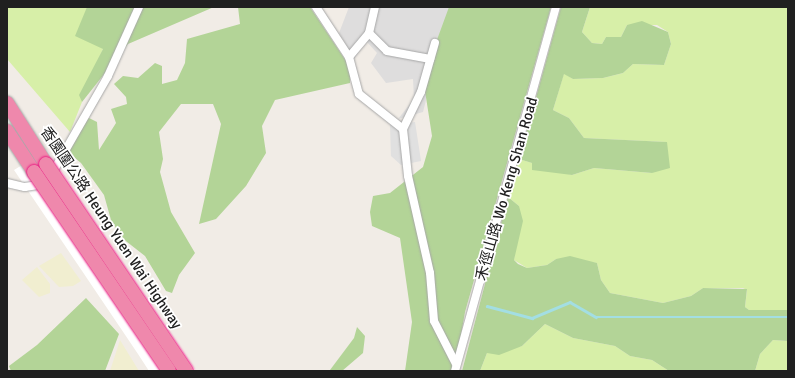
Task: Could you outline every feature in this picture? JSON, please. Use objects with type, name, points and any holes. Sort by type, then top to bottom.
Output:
[{"type":"highway","name":"香園圍公路 Heung Yuen Wai Highway","points":[[7,103],[46,164],[186,371]]},
{"type":"highway","points":[[7,131],[169,371]]},
{"type":"street","points":[[7,184],[25,187],[38,185],[54,170],[108,76],[140,7]]},
{"type":"street","points":[[316,7],[349,57],[359,94],[403,129]]},
{"type":"street","points":[[349,57],[369,33],[374,7]]},
{"type":"street","name":"禾徑山路 Wo Keng Shan Road","points":[[456,368],[556,7]]},
{"type":"street","points":[[369,33],[387,51],[430,59]]},
{"type":"street","points":[[435,43],[421,92],[403,129],[408,176],[430,273],[434,321],[456,368]]},
{"type":"shaded area","points":[[349,7],[450,7],[423,112],[398,119],[414,99],[413,79],[386,83],[371,63],[377,53],[366,41],[354,59],[339,33]]},
{"type":"shaded area","points":[[415,122],[421,161],[401,165],[391,156],[390,125]]},
{"type":"shaded area","points":[[61,253],[81,281],[73,286],[59,287],[39,266]]},
{"type":"shaded area","points":[[37,267],[50,284],[50,293],[39,297],[22,280]]},
{"type":"shaded area","points":[[120,340],[139,371],[110,371]]},
{"type":"green space","points":[[7,7],[88,7],[103,49],[81,95],[82,102],[70,132],[7,59]]},
{"type":"green space","points":[[87,7],[214,7],[128,44],[82,102],[79,95],[103,49],[75,36]]},
{"type":"green space","points":[[238,7],[310,7],[350,67],[350,83],[275,100],[262,126],[266,153],[246,186],[216,219],[199,224],[221,124],[213,104],[181,104],[159,132],[163,159],[160,172],[171,212],[195,253],[179,275],[172,293],[166,291],[145,256],[122,238],[111,220],[104,195],[81,163],[68,152],[79,125],[89,118],[97,122],[99,150],[116,123],[111,109],[127,104],[126,97],[114,84],[123,76],[138,78],[155,63],[162,66],[162,84],[177,80],[185,63],[187,39],[240,24]]},
{"type":"green space","points":[[449,7],[551,7],[465,312],[456,364],[458,371],[405,371],[412,322],[400,238],[372,226],[370,212],[373,196],[390,193],[423,167],[432,136],[423,78]]},
{"type":"green space","points":[[561,7],[590,7],[582,32],[592,43],[602,44],[606,37],[621,37],[627,25],[642,21],[668,32],[671,44],[664,65],[633,64],[623,73],[603,78],[573,79],[564,74],[553,110],[569,118],[584,138],[667,142],[670,168],[652,173],[594,168],[572,175],[532,170],[532,163],[519,159]]},
{"type":"green space","points":[[590,7],[788,7],[788,310],[749,310],[745,307],[747,290],[743,288],[703,288],[691,296],[663,303],[610,293],[601,280],[597,263],[556,259],[547,265],[527,268],[514,260],[519,206],[508,197],[519,159],[572,175],[594,168],[652,173],[666,142],[584,138],[569,118],[553,110],[564,73],[573,79],[603,78],[623,73],[633,64],[664,65],[671,44],[668,32],[657,25],[627,25],[621,37],[606,37],[602,44],[592,43],[582,32]]},
{"type":"green space","points":[[508,197],[519,206],[523,221],[514,260],[518,264],[527,268],[547,265],[556,259],[570,256],[597,263],[601,280],[610,293],[663,303],[691,296],[703,288],[747,289],[745,307],[749,310],[788,310],[788,341],[773,340],[760,354],[755,371],[669,371],[652,360],[630,356],[615,346],[573,338],[545,324],[522,346],[499,355],[487,353],[480,371],[462,371]]},
{"type":"green space","points":[[86,298],[119,334],[105,371],[11,371],[9,366],[37,345]]},
{"type":"green space","points":[[545,324],[573,338],[615,346],[630,356],[652,360],[669,371],[480,371],[487,353],[522,346]]},
{"type":"green space","points":[[357,327],[365,336],[363,353],[342,371],[330,370],[354,338]]},
{"type":"green space","points":[[773,340],[788,341],[788,371],[755,371],[760,354]]},
{"type":"pier","points":[[47,150],[196,371],[149,371],[14,170]]},
{"type":"waterway","points":[[487,306],[532,318],[570,302],[596,317],[788,317]]}]
